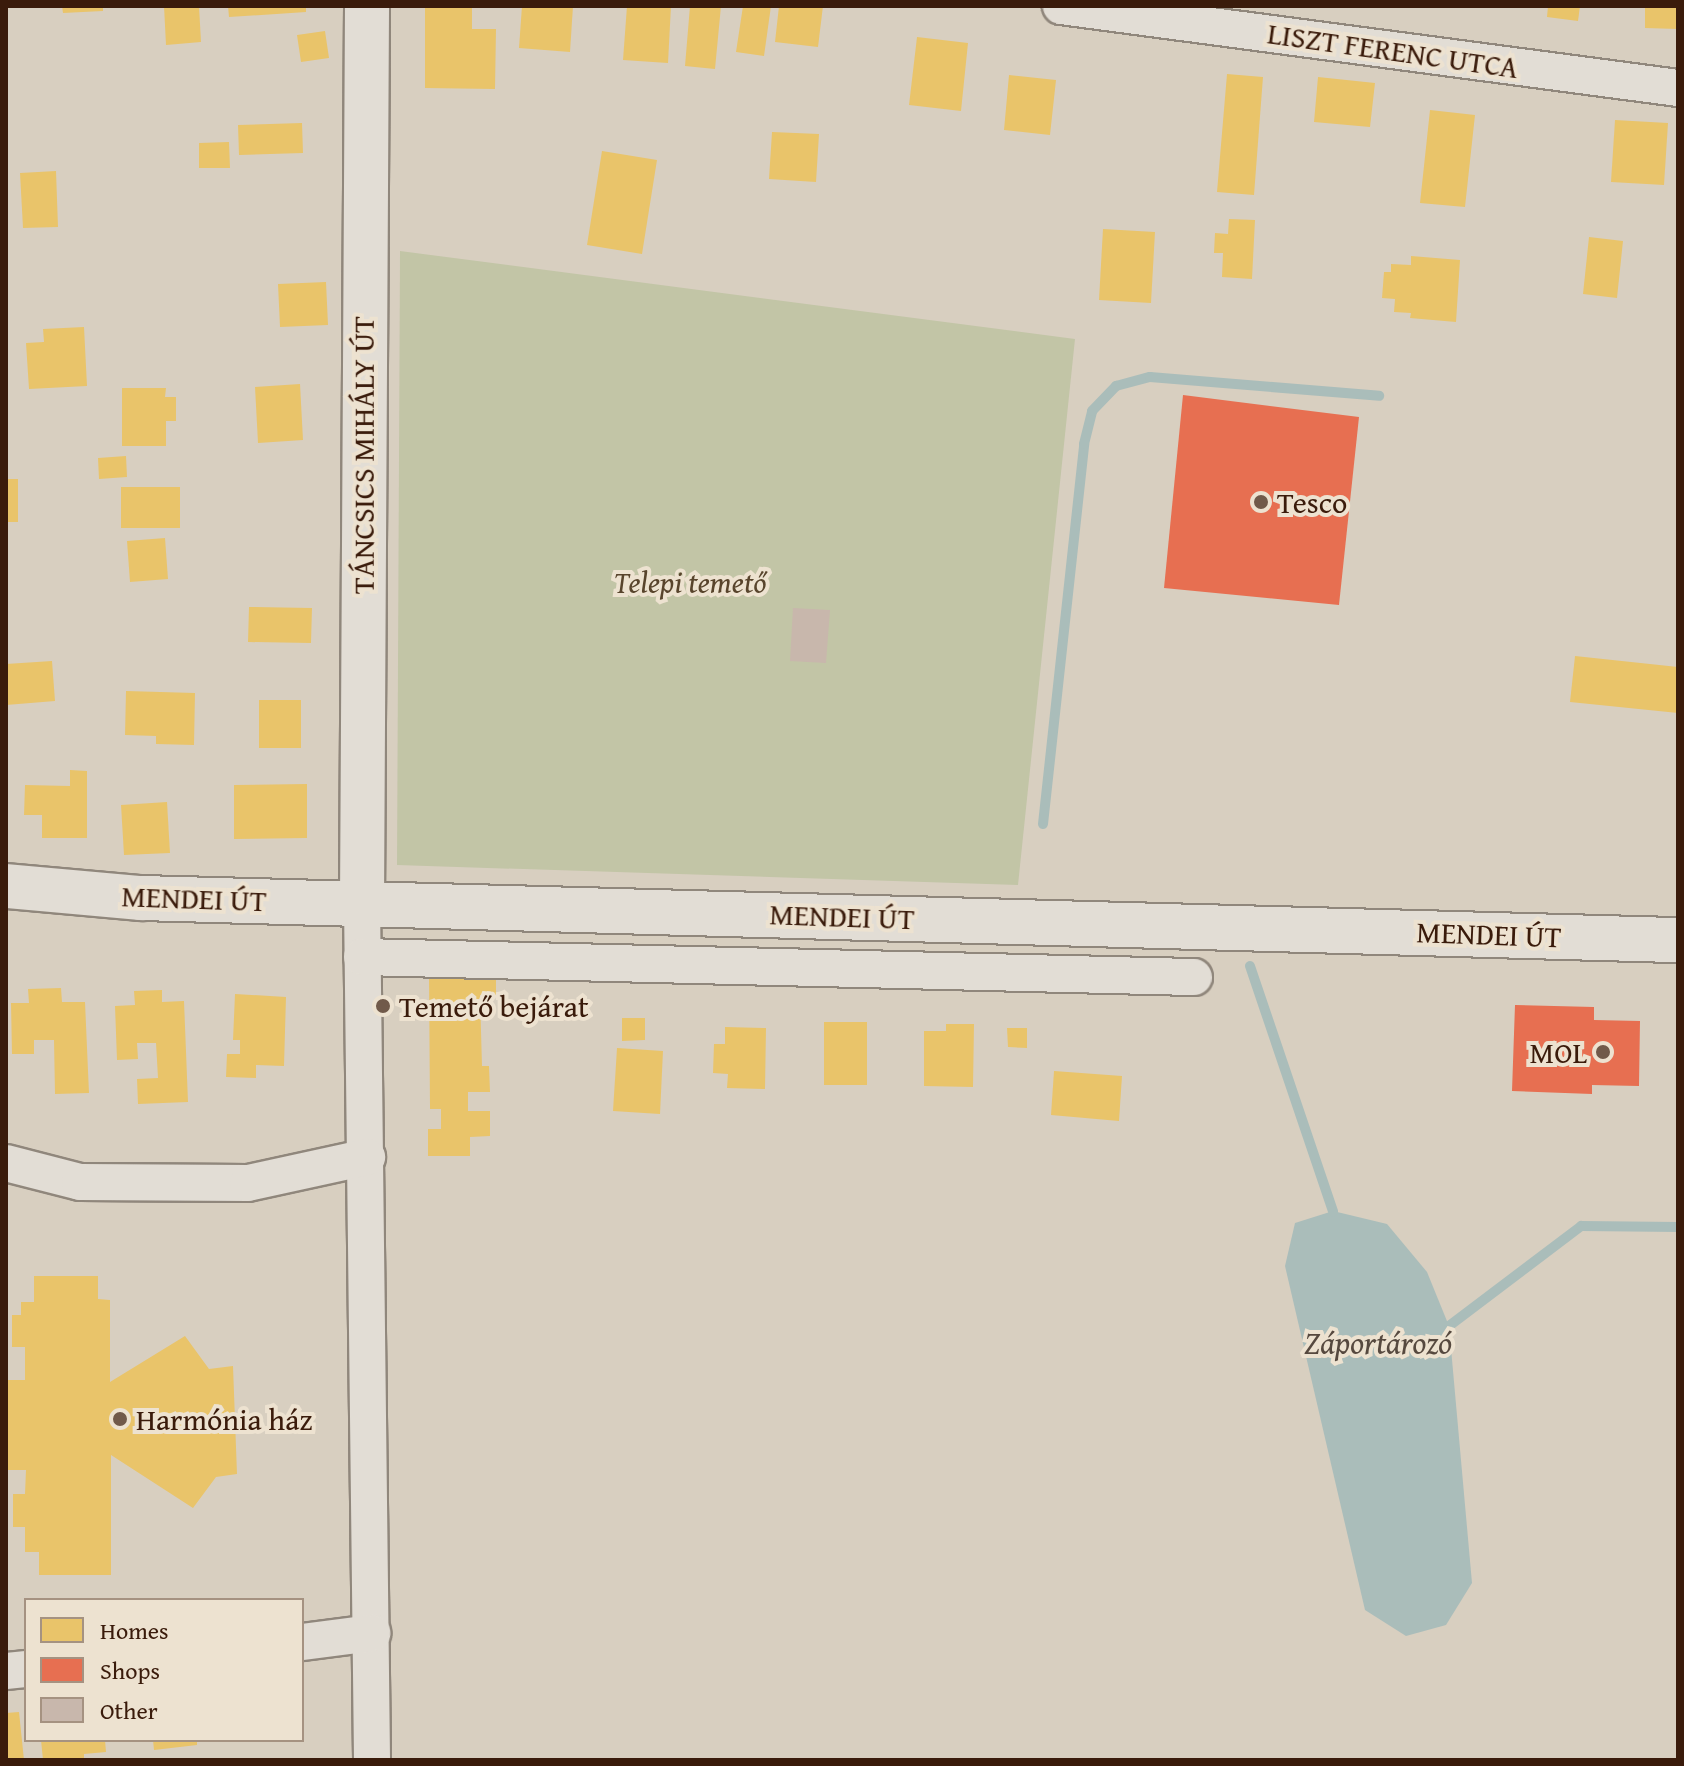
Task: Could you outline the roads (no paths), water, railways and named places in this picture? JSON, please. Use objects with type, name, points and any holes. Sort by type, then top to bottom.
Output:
[{"type":"main road","name":"TÁNCSICS MIHÁLY ÚT","points":[[362,903],[367,6]]},
{"type":"main road","name":"MENDEI ÚT","points":[[6,886],[141,898],[1678,940]]},
{"type":"street","name":"LISZT FERENC UTCA","points":[[1061,6],[1678,88]]},
{"type":"street","points":[[362,903],[372,1760]]},
{"type":"street","name":"MENDEI ÚT","points":[[362,957],[1194,977]]},
{"type":"street","points":[[6,1163],[80,1182],[248,1183],[367,1157]]},
{"type":"street","points":[[304,1642],[372,1633]]},
{"type":"water","name":"Záportározó","points":[[1333,1211],[1387,1224],[1427,1272],[1449,1326],[1472,1583],[1446,1625],[1406,1636],[1365,1610],[1285,1266],[1295,1223]]},
{"type":"waterway","points":[[1043,824],[1084,444],[1092,411],[1116,386],[1150,377],[1379,396]]},
{"type":"waterway","points":[[1250,966],[1333,1211]]},
{"type":"waterway","points":[[1449,1326],[1581,1226],[1678,1227]]},
{"type":"place","name":"Tesco","points":[[1261,502]]},
{"type":"place","name":"Temető bejárat","points":[[383,1006]]},
{"type":"place","name":"MOL","points":[[1603,1052]]},
{"type":"place","name":"Harmónia ház","points":[[120,1419]]},
{"type":"park label","name":"Telepi temető","points":[[690,582]]}]
